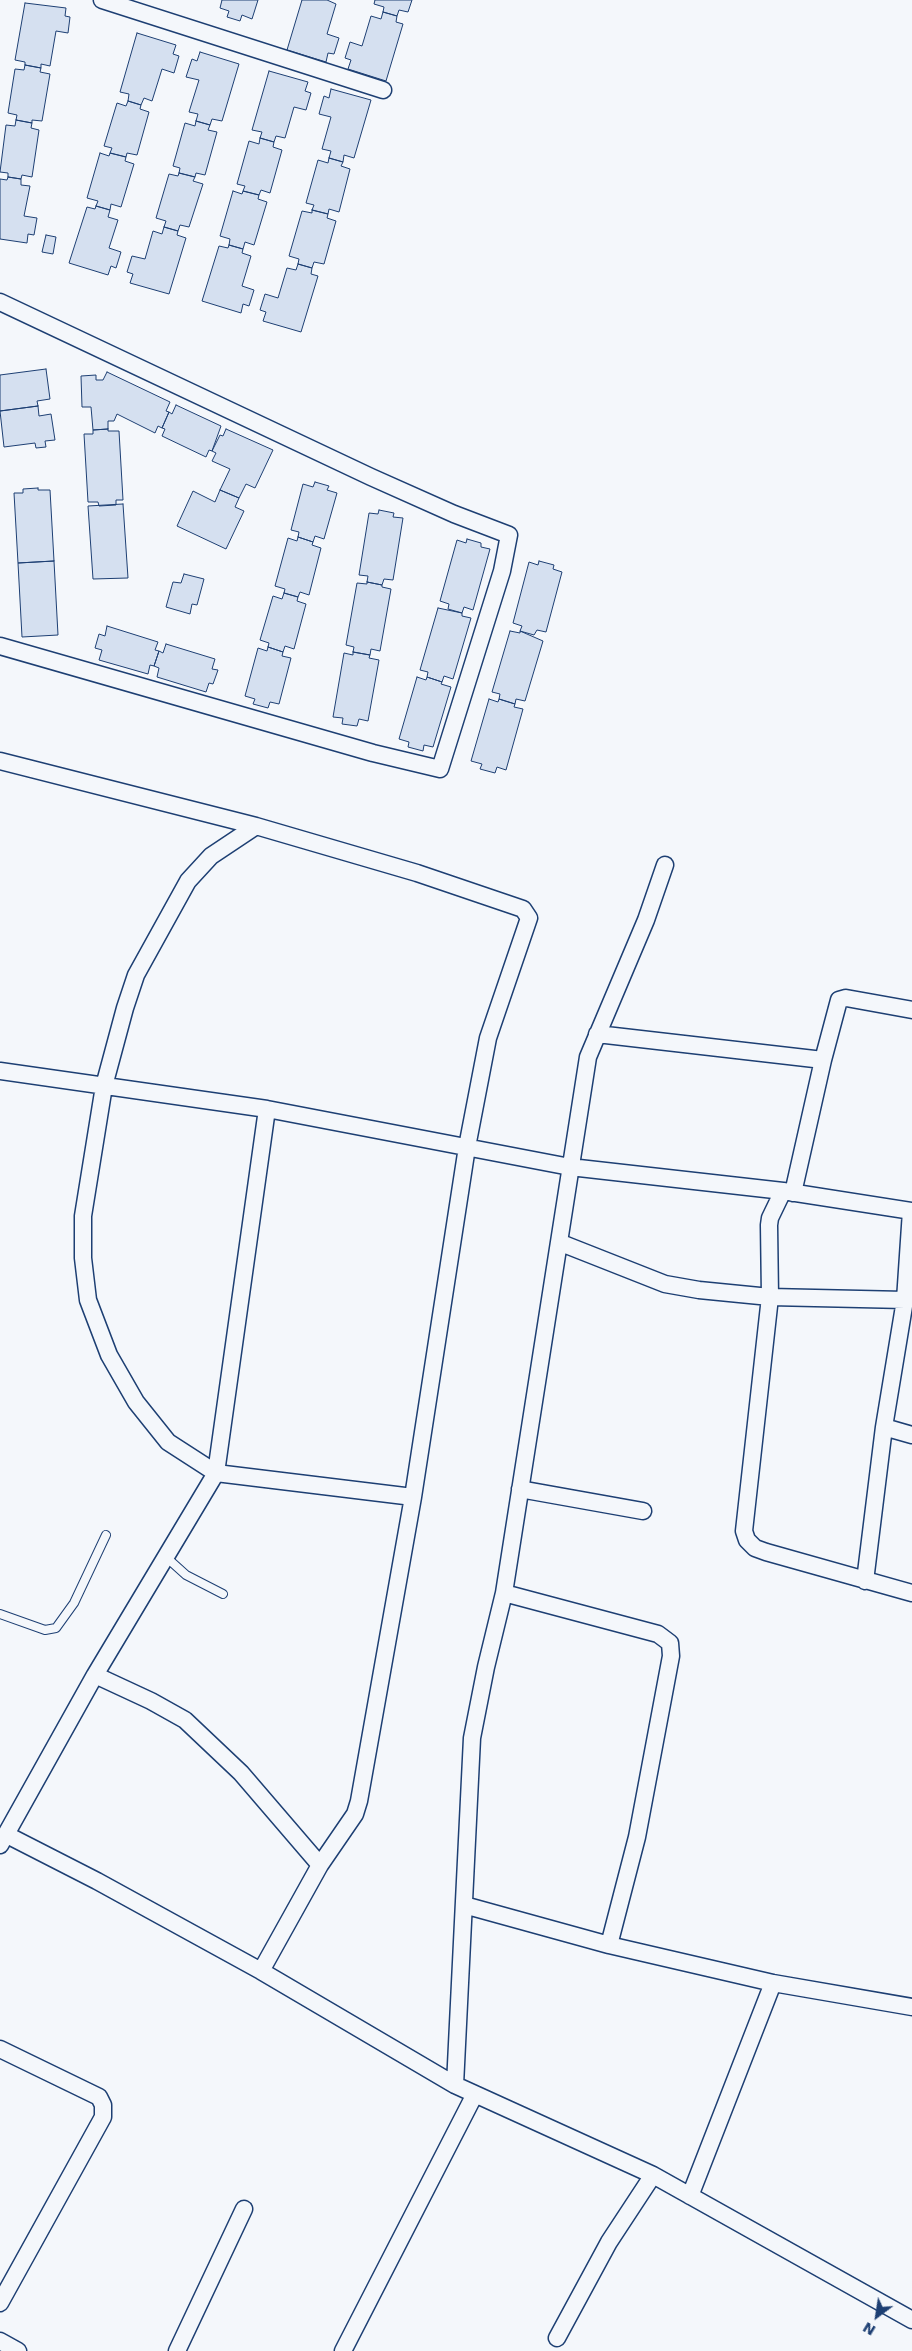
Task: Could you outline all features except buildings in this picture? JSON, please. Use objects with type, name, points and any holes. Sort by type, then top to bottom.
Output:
[{"type":"street","points":[[102,0],[383,90]]},
{"type":"street","points":[[0,302],[388,484],[454,514],[509,535],[502,571],[440,769],[364,750],[0,646]]},
{"type":"street","points":[[0,761],[256,826],[417,873],[523,909],[529,918],[488,1038],[467,1147],[413,1497],[359,1801],[355,1814],[320,1865],[261,1971]]},
{"type":"street","points":[[256,826],[211,856],[188,881],[136,975],[122,1017],[104,1086],[83,1216],[83,1258],[88,1300],[109,1355],[136,1402],[168,1442],[216,1473],[413,1497]]},
{"type":"street","points":[[455,2085],[472,1738],[486,1667],[504,1594],[561,1243],[570,1167],[588,1057],[646,920],[665,865]]},
{"type":"street","points":[[912,1010],[846,998],[839,1000],[788,1192],[770,1218],[770,1297],[744,1531],[746,1540],[755,1548],[912,1593]]},
{"type":"street","points":[[597,1034],[823,1060]]},
{"type":"street","points":[[0,1071],[267,1109],[570,1167],[788,1192],[911,1211],[907,1290],[884,1427],[865,1581]]},
{"type":"street","points":[[267,1109],[216,1473],[95,1675],[3,1840],[97,1881],[261,1971],[455,2085],[653,2175],[912,2320]]},
{"type":"street","points":[[561,1243],[665,1284],[699,1290],[770,1297],[907,1290]]},
{"type":"street","points":[[884,1427],[912,1435]]},
{"type":"street","points":[[520,1489],[643,1511]]},
{"type":"street","points":[[504,1594],[658,1634],[670,1643],[671,1656],[637,1837],[610,1945]]},
{"type":"street","points":[[95,1675],[151,1701],[185,1720],[240,1773],[320,1865]]},
{"type":"street","points":[[464,1905],[610,1945],[773,1983],[912,2007]]},
{"type":"street","points":[[690,2196],[773,1983]]},
{"type":"street","points":[[0,2049],[99,2097],[103,2105],[103,2117],[0,2303]]},
{"type":"street","points":[[343,2351],[475,2094]]},
{"type":"street","points":[[557,2338],[609,2242],[653,2175]]},
{"type":"street","points":[[177,2351],[244,2209]]},
{"type":"street","points":[[0,2341],[18,2351]]},
{"type":"lane","points":[[0,1614],[45,1630],[56,1628],[74,1603],[106,1535]]},
{"type":"lane","points":[[166,1556],[186,1575],[223,1594]]}]
